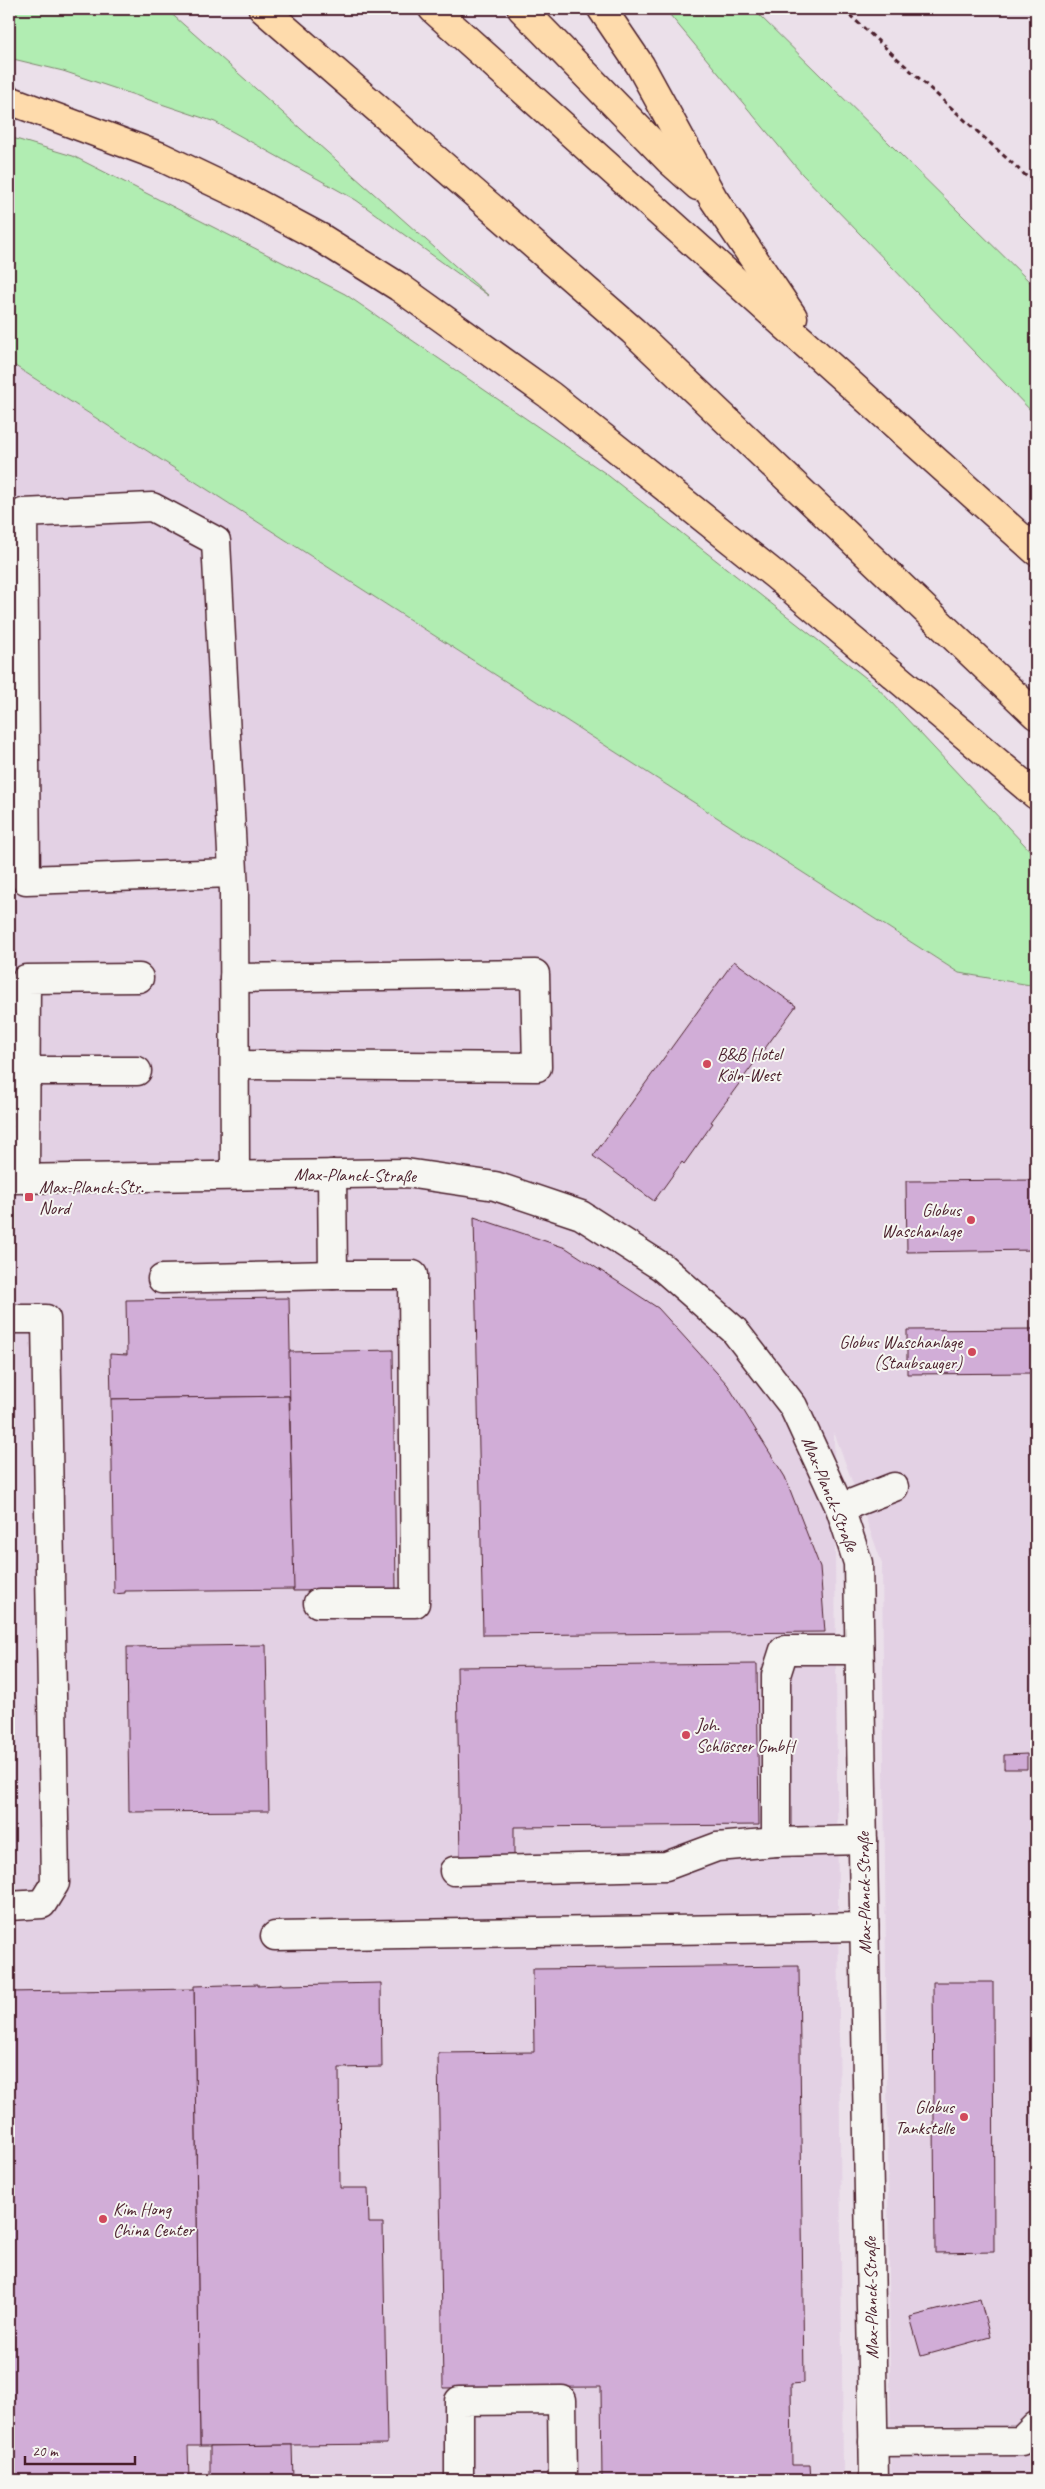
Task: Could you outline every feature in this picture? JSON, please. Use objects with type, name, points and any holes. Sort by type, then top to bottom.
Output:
[{"type":"highway","points":[[263,9],[633,331],[1036,715]]},
{"type":"highway","points":[[433,9],[1036,551]]},
{"type":"highway","points":[[522,9],[669,160],[713,198]]},
{"type":"highway","points":[[602,9],[640,65],[713,198],[816,352]]},
{"type":"highway","points":[[9,100],[159,156],[241,195],[321,238],[399,287],[551,396],[775,576],[1036,795]]},
{"type":"street","points":[[232,873],[26,880],[23,513],[152,507],[216,541],[232,873],[235,1174]]},
{"type":"street","points":[[234,978],[534,974],[536,1067],[234,1065]]},
{"type":"street","points":[[17,1179],[26,1071],[26,979],[139,978]]},
{"type":"street","points":[[26,1071],[138,1072]]},
{"type":"street","name":"Max-Planck-Straße","points":[[17,1179],[235,1174],[406,1173],[495,1186],[581,1215],[662,1267],[734,1330],[793,1406],[840,1508],[858,1564],[874,2480]]},
{"type":"street","points":[[332,1174],[333,1275]]},
{"type":"street","points":[[162,1279],[412,1275],[415,1603],[318,1603]]},
{"type":"street","points":[[9,1319],[46,1319],[55,1883],[42,1904],[9,1906]]},
{"type":"street","points":[[840,1508],[894,1487]]},
{"type":"street","points":[[776,1842],[776,1675],[784,1650],[859,1650]]},
{"type":"street","points":[[454,1871],[666,1866],[718,1847],[776,1842],[863,1840]]},
{"type":"street","points":[[275,1936],[864,1928]]},
{"type":"street","points":[[459,2480],[459,2401],[562,2400],[563,2480]]},
{"type":"street","points":[[873,2442],[1021,2441],[1036,2426]]},
{"type":"path","points":[[843,9],[1036,185]]},
{"type":"shaded area","points":[[9,362],[959,973],[1036,986],[1036,2480],[891,2480],[882,1563],[834,1432],[843,2480],[9,2480]]},
{"type":"green space","points":[[9,9],[166,9],[489,296],[356,200],[215,122],[63,71],[9,58]]},
{"type":"green space","points":[[665,9],[753,9],[1036,288],[1036,416],[802,174]]},
{"type":"green space","points":[[9,137],[73,156],[345,294],[605,473],[875,685],[1036,857],[1036,986],[959,973],[9,362]]},
{"type":"building","points":[[9,474],[12,474],[12,506],[9,506]]},
{"type":"building","name":"B&B Hotel Köln-West","points":[[734,961],[796,1006],[711,1122],[713,1123],[684,1164],[682,1162],[654,1201],[593,1156]]},
{"type":"building","name":"Globus Waschanlage","points":[[1036,1180],[1036,1250],[907,1252],[906,1181]]},
{"type":"building","points":[[474,1217],[566,1248],[658,1308],[727,1384],[785,1477],[820,1567],[825,1632],[483,1635]]},
{"type":"building","points":[[289,1298],[291,1400],[289,1396],[111,1399],[110,1354],[127,1355],[126,1300]]},
{"type":"building","name":"Globus Waschanlage (Staubsauger)","points":[[1036,1329],[1036,1373],[907,1374],[907,1330]]},
{"type":"building","points":[[393,1350],[396,1590],[293,1591],[289,1352]]},
{"type":"building","points":[[289,1396],[294,1589],[125,1591],[125,1593],[114,1594],[111,1399]]},
{"type":"building","points":[[266,1645],[269,1811],[129,1812],[127,1647]]},
{"type":"building","points":[[757,1664],[759,1825],[514,1827],[514,1860],[460,1861],[457,1667]]},
{"type":"building","points":[[1027,1754],[1027,1769],[1004,1769],[1004,1755]]},
{"type":"building","points":[[799,1966],[804,2383],[791,2384],[792,2465],[810,2465],[811,2480],[602,2480],[601,2387],[443,2388],[438,2053],[534,2052],[533,1969]]},
{"type":"building","name":"Globus Tankstelle","points":[[933,1982],[993,1982],[994,2252],[935,2253]]},
{"type":"building","points":[[280,1983],[283,1985],[381,1983],[382,2067],[339,2068],[340,2188],[368,2188],[369,2223],[383,2223],[387,2444],[200,2446],[194,1986],[258,1984],[258,1986],[280,1985]]},
{"type":"building","name":"Kim Hong China Center","points":[[194,1989],[200,2446],[188,2446],[189,2480],[9,2480],[9,1992]]},
{"type":"building","points":[[980,2299],[990,2337],[921,2356],[910,2317]]},
{"type":"building","points":[[292,2445],[293,2480],[210,2480],[210,2446]]},
{"type":"place","name":"B&B Hotel Köln-West","points":[[707,1064]]},
{"type":"place","name":"Max-Planck-Str. Nord","points":[[29,1197]]},
{"type":"place","name":"Globus Waschanlage","points":[[971,1220]]},
{"type":"place","name":"Globus Waschanlage (Staubsauger)","points":[[972,1352]]},
{"type":"place","name":"Joh. Schlösser GmbH","points":[[686,1735]]},
{"type":"place","name":"Globus Tankstelle","points":[[964,2117]]},
{"type":"place","name":"Kim Hong China Center","points":[[103,2219]]}]
